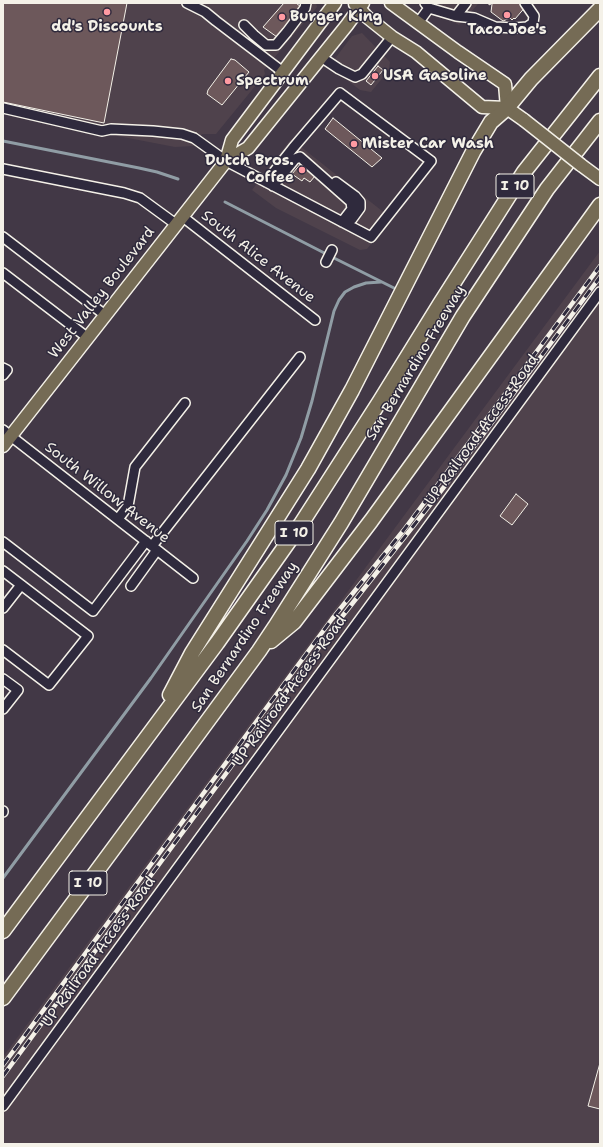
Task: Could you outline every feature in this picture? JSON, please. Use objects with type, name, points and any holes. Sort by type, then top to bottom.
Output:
[{"type":"highway","points":[[144,741],[192,653],[308,469],[352,390],[473,152],[491,122],[507,108],[531,79],[600,9]]},
{"type":"highway","name":"San Bernardino Freeway","points":[[3,931],[217,643],[301,524],[376,408],[524,172],[600,76]]},
{"type":"highway","name":"San Bernardino Freeway","points":[[3,998],[259,651],[341,523],[463,316],[547,189],[600,121]]},
{"type":"highway","points":[[259,651],[294,622],[371,521],[600,206]]},
{"type":"main road","name":"West Valley Boulevard","points":[[3,446],[7,433],[88,338],[226,161],[232,140],[335,3]]},
{"type":"main road","points":[[391,3],[505,84],[507,108]]},
{"type":"main road","name":"West Valley Boulevard","points":[[226,161],[248,148],[321,57],[359,5]]},
{"type":"main road","points":[[359,5],[367,17],[392,37],[416,52],[482,107],[507,108],[599,179]]},
{"type":"street","points":[[187,3],[210,16],[283,72]]},
{"type":"street","points":[[244,25],[266,45],[276,45],[305,8],[306,3]]},
{"type":"street","points":[[456,16],[466,3]]},
{"type":"street","points":[[418,23],[427,5],[456,16],[474,18],[495,27],[527,27],[533,23],[534,16],[525,3]]},
{"type":"street","points":[[321,57],[355,77],[362,74],[392,37]]},
{"type":"street","points":[[3,108],[102,131],[111,129],[182,134],[194,138],[226,161],[371,237],[431,161],[340,93],[293,148],[270,184]]},
{"type":"street","points":[[270,184],[295,159],[300,158],[351,202],[352,209],[345,224]]},
{"type":"street","name":"South Alice Avenue","points":[[3,169],[124,193],[140,198],[180,221],[315,320]]},
{"type":"street","points":[[3,237],[106,315]]},
{"type":"street","points":[[326,262],[332,250]]},
{"type":"street","points":[[3,273],[88,338]]},
{"type":"street","name":"UP Railroad Access Road","points":[[3,1106],[600,292]]},
{"type":"street","points":[[3,542],[93,611],[152,546],[300,357]]},
{"type":"street","points":[[3,368],[6,370],[3,375]]},
{"type":"street","points":[[118,519],[128,506],[135,467],[185,403]]},
{"type":"street","name":"South Willow Avenue","points":[[7,433],[193,578]]},
{"type":"street","points":[[131,586],[152,546]]},
{"type":"street","points":[[3,571],[88,636],[49,685],[3,650]]},
{"type":"street","points":[[3,608],[21,585]]},
{"type":"street","points":[[3,679],[18,690],[3,709]]},
{"type":"shaded area","points":[[3,3],[316,3],[317,7],[264,70],[265,74],[216,134],[202,134],[194,146],[175,147],[3,114]]},
{"type":"shaded area","points":[[418,3],[479,3],[459,25]]},
{"type":"shaded area","points":[[362,33],[390,62],[389,70],[371,92],[360,90],[331,68],[334,60],[352,36]]},
{"type":"shaded area","points":[[291,139],[391,218],[367,249],[360,250],[276,208],[252,190]]},
{"type":"shaded area","points":[[600,251],[600,1144],[3,1144],[3,1057]]},
{"type":"building","points":[[3,3],[127,3],[104,123],[3,102]]},
{"type":"building","name":"Burger King","points":[[284,3],[296,3],[301,7],[277,37],[263,27]]},
{"type":"building","name":"Taco Joe's","points":[[491,3],[524,3],[527,5],[515,19],[514,18],[512,20],[510,18],[503,21],[491,12]]},
{"type":"building","name":"Spectrum","points":[[231,59],[235,60],[249,72],[222,105],[207,94],[208,90]]},
{"type":"building","name":"USA Gasoline","points":[[378,66],[383,70],[371,85],[366,81]]},
{"type":"building","name":"Mister Car Wash","points":[[333,118],[382,158],[372,167],[325,129]]},
{"type":"building","name":"Dutch Bros. Coffee","points":[[302,162],[305,164],[303,166],[315,176],[310,182],[304,178],[302,181],[292,174]]},
{"type":"building","points":[[516,494],[528,504],[512,525],[500,516]]},
{"type":"building","points":[[600,1063],[600,1109],[588,1106]]},
{"type":"waterway","points":[[3,141],[139,168],[178,179]]},
{"type":"waterway","points":[[225,202],[398,290]]},
{"type":"waterway","points":[[3,878],[151,678],[267,510],[286,475],[301,438],[312,401],[334,311],[339,300],[345,292],[354,287],[366,283],[381,282]]},
{"type":"railway","points":[[3,1065],[332,619],[403,531],[600,266]]},
{"type":"railway","points":[[3,1076],[337,623],[444,487],[600,277]]},
{"type":"place","name":"dd's Discounts","points":[[107,12]]},
{"type":"place","name":"Taco Joe's","points":[[507,15]]},
{"type":"place","name":"Burger King","points":[[282,17]]},
{"type":"place","name":"USA Gasoline","points":[[375,76]]},
{"type":"place","name":"Spectrum","points":[[228,81]]},
{"type":"place","name":"Mister Car Wash","points":[[354,144]]},
{"type":"place","name":"Dutch Bros. Coffee","points":[[302,170]]}]
